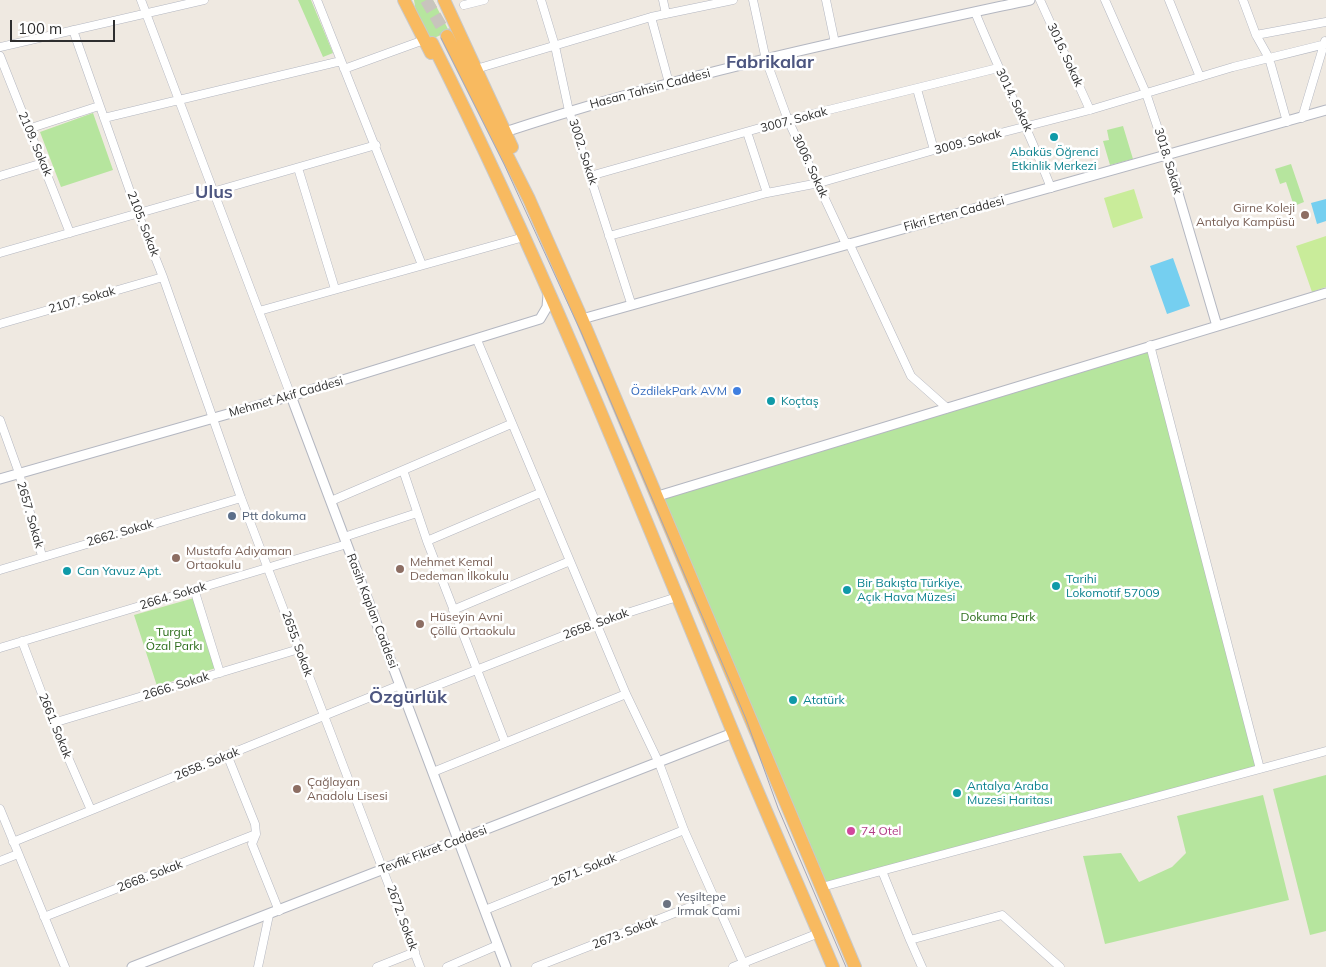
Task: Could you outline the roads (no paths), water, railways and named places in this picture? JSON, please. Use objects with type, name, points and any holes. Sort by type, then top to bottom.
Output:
[{"type":"highway","points":[[404,0],[428,42],[484,161],[505,195],[548,290],[628,472],[733,733],[833,967]]},
{"type":"highway","points":[[411,0],[417,25]]},
{"type":"highway","points":[[444,2],[505,132],[529,199]]},
{"type":"highway","points":[[447,36],[529,199],[582,319],[855,967]]},
{"type":"highway","points":[[733,733],[743,724],[747,711]]},
{"type":"street","points":[[141,0],[291,396]]},
{"type":"street","points":[[0,46],[204,0]]},
{"type":"street","points":[[317,0],[422,265]]},
{"type":"street","points":[[464,5],[484,0]]},
{"type":"street","name":"3002. Sokak","points":[[541,0],[555,46],[570,110],[631,303]]},
{"type":"street","points":[[663,0],[666,14]]},
{"type":"street","points":[[476,69],[651,17],[733,0]]},
{"type":"street","name":"3006. Sokak","points":[[754,0],[766,60],[788,120],[911,376],[947,408]]},
{"type":"street","points":[[826,0],[836,43]]},
{"type":"street","name":"Hasan Tahsin Caddesi","points":[[505,132],[570,110],[669,83],[836,43],[1030,0]]},
{"type":"street","name":"3016. Sokak","points":[[1040,0],[1090,110]]},
{"type":"street","name":"3018. Sokak","points":[[1104,0],[1146,93],[1167,156],[1217,326]]},
{"type":"street","points":[[1169,0],[1200,77]]},
{"type":"street","points":[[1243,0],[1256,35],[1269,58],[1287,122]]},
{"type":"street","name":"3014. Sokak","points":[[975,12],[998,68],[1027,126],[1051,188]]},
{"type":"street","points":[[651,17],[669,83]]},
{"type":"street","points":[[1256,35],[1326,22]]},
{"type":"street","name":"2105. Sokak","points":[[73,30],[213,417]]},
{"type":"street","points":[[344,69],[428,42]]},
{"type":"street","points":[[1302,118],[1325,42]]},
{"type":"street","name":"3009. Sokak","points":[[609,236],[767,193],[819,183],[934,150],[1090,110],[1325,42]]},
{"type":"street","name":"2109. Sokak","points":[[0,56],[70,233]]},
{"type":"street","points":[[104,118],[341,61]]},
{"type":"street","name":"3007. Sokak","points":[[590,176],[788,120],[998,68]]},
{"type":"street","points":[[917,89],[934,150]]},
{"type":"street","points":[[28,130],[99,106]]},
{"type":"street","name":"Fikri Erten Caddesi","points":[[582,319],[631,303],[1167,156],[1326,110]]},
{"type":"street","points":[[747,132],[767,193]]},
{"type":"street","points":[[0,253],[215,193],[376,145]]},
{"type":"street","points":[[0,176],[43,163]]},
{"type":"street","points":[[298,168],[335,289]]},
{"type":"street","points":[[259,311],[524,237]]},
{"type":"street","name":"2107. Sokak","points":[[0,324],[163,277]]},
{"type":"street","name":"Mehmet Akif Caddesi","points":[[0,479],[291,396],[540,319],[547,307],[548,290]]},
{"type":"street","points":[[658,496],[1326,293]]},
{"type":"street","points":[[477,340],[626,694],[659,763],[684,830],[745,965]]},
{"type":"street","points":[[1150,346],[1260,769]]},
{"type":"street","name":"Rasih Kaplan Caddesi","points":[[291,396],[506,967]]},
{"type":"street","name":"2655. Sokak","points":[[213,417],[241,498],[269,567],[322,715],[384,869]]},
{"type":"street","name":"2657. Sokak","points":[[0,420],[19,473],[42,556]]},
{"type":"street","points":[[330,501],[511,424]]},
{"type":"street","points":[[403,470],[427,542],[505,742]]},
{"type":"street","points":[[427,542],[540,493]]},
{"type":"street","name":"2662. Sokak","points":[[0,570],[241,498]]},
{"type":"street","name":"2664. Sokak","points":[[0,648],[269,567],[418,513]]},
{"type":"street","points":[[453,610],[570,562]]},
{"type":"street","points":[[194,590],[220,672]]},
{"type":"street","name":"2658. Sokak","points":[[405,698],[596,622],[677,597]]},
{"type":"street","name":"2661. Sokak","points":[[22,641],[53,723],[91,810]]},
{"type":"street","name":"2666. Sokak","points":[[53,723],[299,648]]},
{"type":"street","name":"2658. Sokak","points":[[13,842],[228,756],[322,715],[400,686]]},
{"type":"street","points":[[433,772],[626,694]]},
{"type":"street","name":"Tevfik Fikret Caddesi","points":[[132,967],[733,733]]},
{"type":"street","points":[[822,887],[1326,751]]},
{"type":"street","points":[[228,756],[255,824],[256,834],[252,844],[279,910]]},
{"type":"street","points":[[0,809],[65,967]]},
{"type":"street","name":"2671. Sokak","points":[[485,910],[684,830]]},
{"type":"street","name":"2668. Sokak","points":[[44,917],[256,834]]},
{"type":"street","points":[[0,861],[18,854]]},
{"type":"street","name":"2672. Sokak","points":[[384,869],[420,967]]},
{"type":"street","points":[[882,871],[922,967]]},
{"type":"street","name":"2673. Sokak","points":[[536,967],[714,898]]},
{"type":"street","points":[[258,967],[269,915]]},
{"type":"street","points":[[910,940],[1002,915],[1060,967]]},
{"type":"street","points":[[733,967],[745,965],[819,934]]},
{"type":"street","points":[[447,967],[498,945]]},
{"type":"street","points":[[377,967],[415,952]]},
{"type":"water","points":[[1326,199],[1326,221],[1317,224],[1311,203]]},
{"type":"water","points":[[1173,258],[1190,306],[1167,314],[1150,266]]},
{"type":"tunnel","points":[[426,0],[447,36]]},
{"type":"tram line","points":[[441,38],[504,164],[581,332],[746,719],[778,808],[846,967]]},
{"type":"place","name":"Abaküs Öğrenci Etkinlik Merkezi","points":[[1054,137]]},
{"type":"place","name":"Girne Koleji Antalya Kampüsü","points":[[1305,215]]},
{"type":"place","name":"ÖzdilekPark AVM","points":[[737,391]]},
{"type":"place","name":"Koçtaş","points":[[771,401]]},
{"type":"place","name":"Ptt dokuma","points":[[232,516]]},
{"type":"place","name":"Mustafa Adıyaman Ortaokulu","points":[[176,558]]},
{"type":"place","name":"Mehmet Kemal Dedeman İlkokulu","points":[[400,569]]},
{"type":"place","name":"Can Yavuz Apt.","points":[[67,571]]},
{"type":"place","name":"Tarihi Lokomotif 57009","points":[[1056,586]]},
{"type":"place","name":"Bir Bakışta Türkiye, Açık Hava Müzesi","points":[[847,590]]},
{"type":"place","name":"Hüseyin Avni Çöllü Ortaokulu","points":[[420,624]]},
{"type":"place","name":"Atatürk","points":[[793,700]]},
{"type":"place","name":"Çağlayan Anadolu Lisesi","points":[[297,789]]},
{"type":"place","name":"Antalya Araba Muzesi Haritası","points":[[957,793]]},
{"type":"place","name":"74 Otel","points":[[851,831]]},
{"type":"place","name":"Yeşiltepe Irmak Cami","points":[[667,904]]},
{"type":"district","name":"Fabrikalar","points":[[770,63]]},
{"type":"district","name":"Ulus","points":[[214,193]]},
{"type":"district","name":"Özgürlük","points":[[408,698]]},
{"type":"park label","name":"Dokuma Park","points":[[998,617]]},
{"type":"park label","name":"Turgut Özal Parkı","points":[[174,639]]}]
